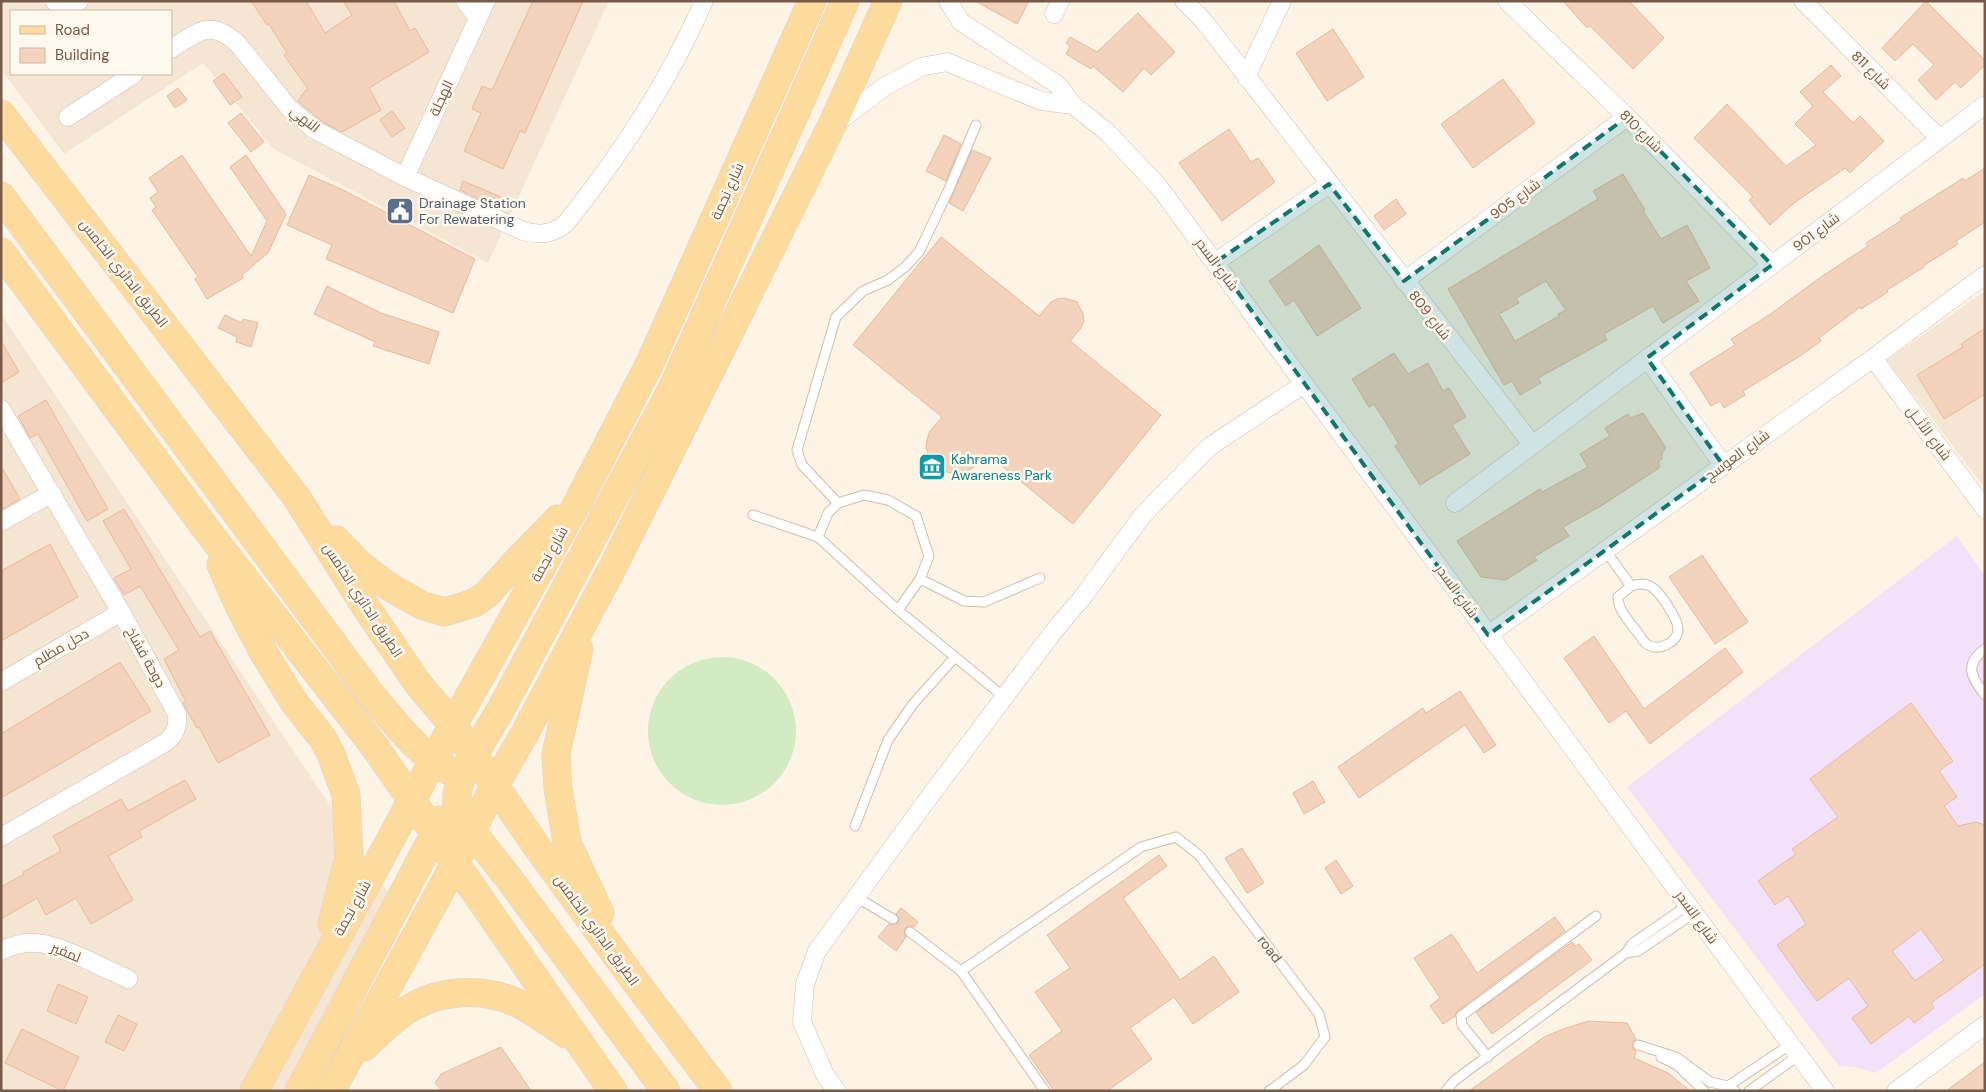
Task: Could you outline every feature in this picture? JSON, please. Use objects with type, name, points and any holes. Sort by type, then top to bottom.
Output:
[{"type":"main road","name":"شارع نجمة","points":[[453,725],[578,502],[650,365],[812,1]]},
{"type":"main road","name":"شارع نجمة","points":[[254,1091],[412,800],[454,766],[506,700],[673,387],[845,1]]},
{"type":"main road","points":[[299,1091],[435,833],[495,785],[526,731],[624,544],[831,127],[888,1]]},
{"type":"main road","name":"الطريق الدائري الخامس","points":[[1,114],[297,498],[365,606],[419,685],[453,725]]},
{"type":"main road","name":"الطريق الدائري الخامس","points":[[1,196],[369,692],[390,717],[454,766],[495,785],[535,844],[629,973],[718,1091]]},
{"type":"main road","points":[[1,252],[206,529],[374,746],[613,1091]]},
{"type":"main road","points":[[297,498],[370,573],[388,586],[423,606],[445,612],[474,603],[488,594],[518,560],[578,502]]},
{"type":"main road","points":[[206,529],[251,631],[294,702],[327,746],[346,795],[349,857],[324,959]]},
{"type":"main road","points":[[586,615],[556,754],[558,788],[567,843],[629,973]]},
{"type":"main road","points":[[331,1091],[455,864],[458,816],[453,725]]},
{"type":"main road","points":[[412,800],[458,816],[666,1091]]},
{"type":"main road","points":[[348,1062],[389,1023],[405,1011],[422,1001],[461,992],[501,997],[520,1004],[577,1041]]},
{"type":"street","points":[[54,1],[62,10],[79,1]]},
{"type":"street","points":[[465,1],[478,18]]},
{"type":"street","name":"الهجلة","points":[[405,177],[486,1]]},
{"type":"street","name":"النهي","points":[[172,48],[201,30],[215,30],[228,35],[238,44],[290,109],[315,130],[405,177],[461,203],[532,234],[542,234],[560,228],[590,193],[636,125],[679,53],[704,1]]},
{"type":"street","name":"شارع السدر","points":[[948,1],[961,22],[1058,85],[1073,105],[1108,132],[1159,187],[1825,1091]]},
{"type":"street","name":"شارع 809","points":[[1184,1],[1203,20],[1532,444]]},
{"type":"street","points":[[1246,77],[1282,1]]},
{"type":"street","name":"شارع 810","points":[[1507,1],[1627,116],[1772,265]]},
{"type":"street","name":"شارع 811","points":[[1803,1],[1940,139]]},
{"type":"street","points":[[831,127],[884,87],[921,67],[947,62],[1041,101],[1073,105]]},
{"type":"street","points":[[68,117],[132,75]]},
{"type":"street","name":"شارع 901","points":[[1455,503],[1985,105]]},
{"type":"street","name":"شارع 905","points":[[1404,280],[1627,116]]},
{"type":"street","points":[[1216,262],[1329,184]]},
{"type":"street","name":"شارع العوسج","points":[[1488,635],[1873,358],[1985,275]]},
{"type":"street","points":[[1646,358],[1723,465]]},
{"type":"street","name":"شارع الأثــل","points":[[1873,358],[1985,509]]},
{"type":"street","points":[[837,1091],[825,1075],[802,1022],[805,984],[817,952],[1004,697],[1054,631],[1082,598],[1142,516],[1209,447],[1304,384]]},
{"type":"street","name":"دوحة فشاخ","points":[[1,409],[121,612],[177,714],[177,729],[166,742],[1,837]]},
{"type":"street","points":[[1,522],[52,493]]},
{"type":"street","name":"دحل مظلم","points":[[1,682],[121,612]]},
{"type":"street","name":"لمفير","points":[[1,951],[19,944],[34,942],[49,944],[128,979]]},
{"type":"street","points":[[1896,1091],[1985,1025]]},
{"type":"lane","points":[[838,503],[802,466],[797,450],[836,317],[863,291],[888,280],[905,267],[919,252],[949,189],[976,125]]},
{"type":"lane","points":[[818,537],[828,513],[838,503],[864,495],[888,500],[916,516],[929,556],[920,579],[898,610]]},
{"type":"lane","points":[[753,515],[818,537],[898,610],[1004,697]]},
{"type":"lane","points":[[1605,550],[1631,586]]},
{"type":"lane","points":[[920,579],[964,601],[984,602],[1040,578]]},
{"type":"lane","points":[[1641,584],[1654,588],[1675,618],[1678,633],[1675,639],[1664,646],[1656,647],[1645,643],[1620,609],[1618,603],[1618,597],[1631,586],[1641,584]]},
{"type":"lane","points":[[1985,649],[1976,656],[1971,669],[1975,682],[1985,695]]},
{"type":"lane","points":[[856,826],[888,740],[913,704],[955,657]]},
{"type":"lane","name":"road","points":[[961,971],[1142,847],[1176,837],[1199,854],[1319,1014],[1325,1037],[1304,1066],[1269,1091]]},
{"type":"lane","points":[[856,897],[893,919]]},
{"type":"lane","points":[[1446,1091],[1454,1081],[1626,953],[1633,943],[1691,909]]},
{"type":"lane","points":[[1488,1057],[1462,1025],[1461,1016],[1596,916]]},
{"type":"lane","points":[[910,932],[961,971],[1045,1091]]},
{"type":"lane","points":[[1704,1091],[1672,1062],[1637,1047],[1670,1054],[1710,1082],[1728,1089],[1795,1050]]},
{"type":"lane","points":[[1749,1091],[1795,1050]]},
{"type":"highlighted area","points":[[1627,117],[1772,265],[1647,358],[1723,465],[1488,635],[1216,262],[1329,184],[1404,281]]},
{"type":"shaded area","points":[[1,1],[609,1],[488,263],[274,149],[203,63],[64,154],[1,69]]},
{"type":"shaded area","points":[[1985,291],[1985,488],[1887,360]]},
{"type":"shaded area","points":[[1,314],[400,910],[305,1091],[1,1091]]},
{"type":"shaded area","points":[[1957,536],[1985,576],[1985,994],[1876,1073],[1854,1067],[1839,1066],[1627,787]]},
{"type":"green space","points":[[722,657],[750,663],[774,679],[790,703],[796,731],[790,759],[774,783],[750,799],[722,805],[694,799],[670,783],[654,759],[648,731],[654,703],[670,679],[694,663]]},
{"type":"building","points":[[251,1],[306,1],[325,33],[352,15],[343,1],[394,1],[410,31],[415,28],[429,52],[369,88],[381,110],[342,132],[321,121],[298,101],[308,89],[284,55],[287,53],[269,24],[267,25]]},
{"type":"building","points":[[533,1],[583,1],[525,133],[520,131],[503,169],[464,151],[481,113],[472,109],[482,86],[492,90]]},
{"type":"building","points":[[975,1],[1029,1],[1017,24]]},
{"type":"building","points":[[1563,1],[1629,1],[1664,38],[1633,69],[1590,26],[1587,28]]},
{"type":"building","points":[[1926,1],[1985,60],[1985,65],[1961,88],[1955,82],[1936,100],[1918,80],[1934,65],[1913,44],[1895,61],[1882,48]]},
{"type":"building","points":[[1138,13],[1175,52],[1151,75],[1144,68],[1123,92],[1093,66],[1091,69],[1066,54],[1070,46],[1066,43],[1070,37],[1097,52]]},
{"type":"building","points":[[1333,29],[1364,77],[1327,101],[1296,53]]},
{"type":"building","points":[[1831,65],[1841,76],[1823,92],[1853,123],[1860,116],[1884,141],[1850,173],[1845,168],[1794,203],[1770,225],[1749,200],[1753,197],[1694,138],[1727,104],[1786,166],[1816,145],[1795,124],[1813,106],[1800,92]]},
{"type":"building","points":[[224,73],[242,97],[230,105],[213,81]]},
{"type":"building","points":[[1503,79],[1535,123],[1473,168],[1441,124]]},
{"type":"building","points":[[178,88],[187,100],[175,108],[167,96]]},
{"type":"building","points":[[392,111],[405,128],[392,137],[380,120]]},
{"type":"building","points":[[241,113],[264,142],[251,152],[228,123]]},
{"type":"building","points":[[1229,129],[1251,162],[1258,158],[1275,182],[1222,221],[1179,163]]},
{"type":"building","points":[[944,135],[961,144],[946,181],[926,171]]},
{"type":"building","points":[[972,150],[991,158],[963,211],[949,203]]},
{"type":"building","points":[[182,155],[251,256],[267,221],[230,167],[246,155],[286,214],[268,253],[242,275],[243,278],[207,299],[195,279],[198,277],[152,210],[156,207],[150,198],[158,192],[149,178]]},
{"type":"building","points":[[1985,168],[1985,222],[1956,241],[1958,244],[1887,290],[1888,292],[1861,309],[1860,307],[1819,338],[1821,341],[1800,356],[1743,391],[1745,395],[1724,408],[1720,401],[1711,406],[1690,373],[1735,345],[1731,339],[1868,246],[1866,243],[1902,220],[1900,218],[1963,178],[1965,181]]},
{"type":"building","points":[[1623,174],[1661,239],[1687,225],[1710,268],[1686,281],[1699,301],[1663,323],[1653,306],[1604,334],[1607,340],[1538,378],[1541,383],[1520,395],[1512,381],[1504,385],[1448,289],[1598,199],[1593,191]],"holes":[[[1546,281],[1566,310],[1515,341],[1499,314],[1519,303],[1516,298]]]},
{"type":"building","points":[[309,175],[343,190],[475,259],[453,313],[326,259],[332,245],[287,225]]},
{"type":"building","points":[[463,181],[503,198],[499,208],[460,190]]},
{"type":"building","points":[[1396,199],[1406,214],[1384,230],[1374,216]]},
{"type":"building","points":[[941,237],[1039,316],[1051,302],[1057,299],[1064,298],[1077,302],[1084,321],[1081,328],[1070,341],[1161,415],[1073,524],[986,453],[973,468],[965,472],[956,474],[939,470],[932,464],[926,448],[930,431],[942,417],[853,345]]},
{"type":"building","points":[[1319,245],[1361,308],[1317,336],[1294,300],[1286,306],[1269,281]]},
{"type":"building","points":[[327,286],[381,313],[439,332],[429,364],[373,346],[375,342],[314,314]]},
{"type":"building","points":[[225,315],[242,323],[243,319],[258,323],[251,347],[236,342],[237,337],[218,328]]},
{"type":"building","points":[[1985,328],[1985,394],[1944,419],[1917,375],[1963,347],[1961,344]]},
{"type":"building","points":[[1,341],[19,372],[1,383]]},
{"type":"building","points":[[1394,353],[1408,374],[1428,363],[1443,391],[1449,388],[1466,417],[1452,425],[1470,454],[1420,485],[1395,446],[1399,444],[1374,404],[1369,407],[1352,379]]},
{"type":"building","points":[[46,400],[108,509],[87,521],[38,434],[30,438],[18,416]]},
{"type":"building","points":[[1643,413],[1666,448],[1662,453],[1662,459],[1659,461],[1659,468],[1601,506],[1563,527],[1569,536],[1534,557],[1537,560],[1506,580],[1481,577],[1457,541],[1540,489],[1542,492],[1588,467],[1580,454],[1610,436],[1605,428],[1628,414],[1631,418]]},
{"type":"building","points":[[1,466],[20,499],[1,510]]},
{"type":"building","points":[[124,509],[200,637],[210,631],[270,735],[218,763],[199,727],[197,728],[183,703],[186,702],[164,659],[179,650],[140,586],[124,595],[114,578],[131,569],[103,521]]},
{"type":"building","points":[[50,544],[78,597],[1,641],[1,571]]},
{"type":"building","points":[[1702,555],[1748,622],[1715,644],[1669,577]]},
{"type":"building","points":[[1594,636],[1644,709],[1725,648],[1743,672],[1650,744],[1626,711],[1609,723],[1564,658]]},
{"type":"building","points":[[120,662],[151,711],[1,798],[1,734]]},
{"type":"building","points":[[1460,691],[1496,745],[1484,753],[1465,725],[1359,798],[1338,767],[1423,708],[1426,713]]},
{"type":"building","points":[[1911,703],[1953,761],[1939,771],[1957,797],[1944,806],[1958,826],[1976,822],[1985,825],[1985,964],[1931,1003],[1934,1008],[1914,1023],[1909,1016],[1871,1044],[1852,1018],[1868,1006],[1849,978],[1817,1001],[1777,945],[1806,924],[1788,896],[1775,905],[1758,881],[1796,854],[1792,849],[1838,817],[1810,779]],"holes":[[[1921,929],[1944,960],[1915,981],[1892,951]]]},
{"type":"building","points":[[185,780],[196,799],[139,831],[142,837],[108,856],[133,900],[91,924],[76,898],[46,915],[37,898],[1,919],[1,887],[24,874],[23,872],[61,851],[53,836],[121,799],[128,811]]},
{"type":"building","points":[[1313,781],[1325,802],[1304,814],[1293,793]]},
{"type":"building","points":[[1242,848],[1264,883],[1247,893],[1225,858]]},
{"type":"building","points":[[1159,855],[1167,866],[1123,898],[1180,980],[1214,956],[1239,992],[1193,1024],[1174,997],[1130,1028],[1152,1059],[1107,1091],[1054,1091],[1029,1055],[1062,1031],[1035,992],[1070,968],[1047,935]]},
{"type":"building","points":[[1336,860],[1353,886],[1341,894],[1325,868]]},
{"type":"building","points":[[901,908],[918,922],[914,927],[905,928],[906,937],[896,951],[878,937],[889,924],[898,923],[899,919],[896,914]]},
{"type":"building","points":[[1555,917],[1565,931],[1457,1011],[1455,1016],[1443,1024],[1430,1006],[1440,998],[1414,958],[1452,934],[1477,973]]},
{"type":"building","points":[[1572,942],[1575,946],[1579,944],[1592,960],[1492,1034],[1476,1012]]},
{"type":"building","points":[[58,984],[88,997],[76,1024],[47,1011]]},
{"type":"building","points":[[118,1015],[137,1024],[124,1051],[105,1042]]},
{"type":"building","points":[[1589,1021],[1627,1023],[1636,1039],[1632,1044],[1633,1049],[1636,1051],[1634,1058],[1668,1073],[1690,1091],[1469,1091],[1544,1037]]},
{"type":"building","points":[[22,1029],[79,1057],[63,1091],[5,1063]]},
{"type":"building","points":[[501,1047],[531,1091],[442,1091],[435,1083],[441,1074]]},
{"type":"building","points":[[1985,1062],[1985,1091],[1946,1091]]},
{"type":"place","name":"Drainage Station For Rewatering","points":[[400,211]]},
{"type":"place","name":"Kahrama Awareness Park","points":[[932,467]]}]
